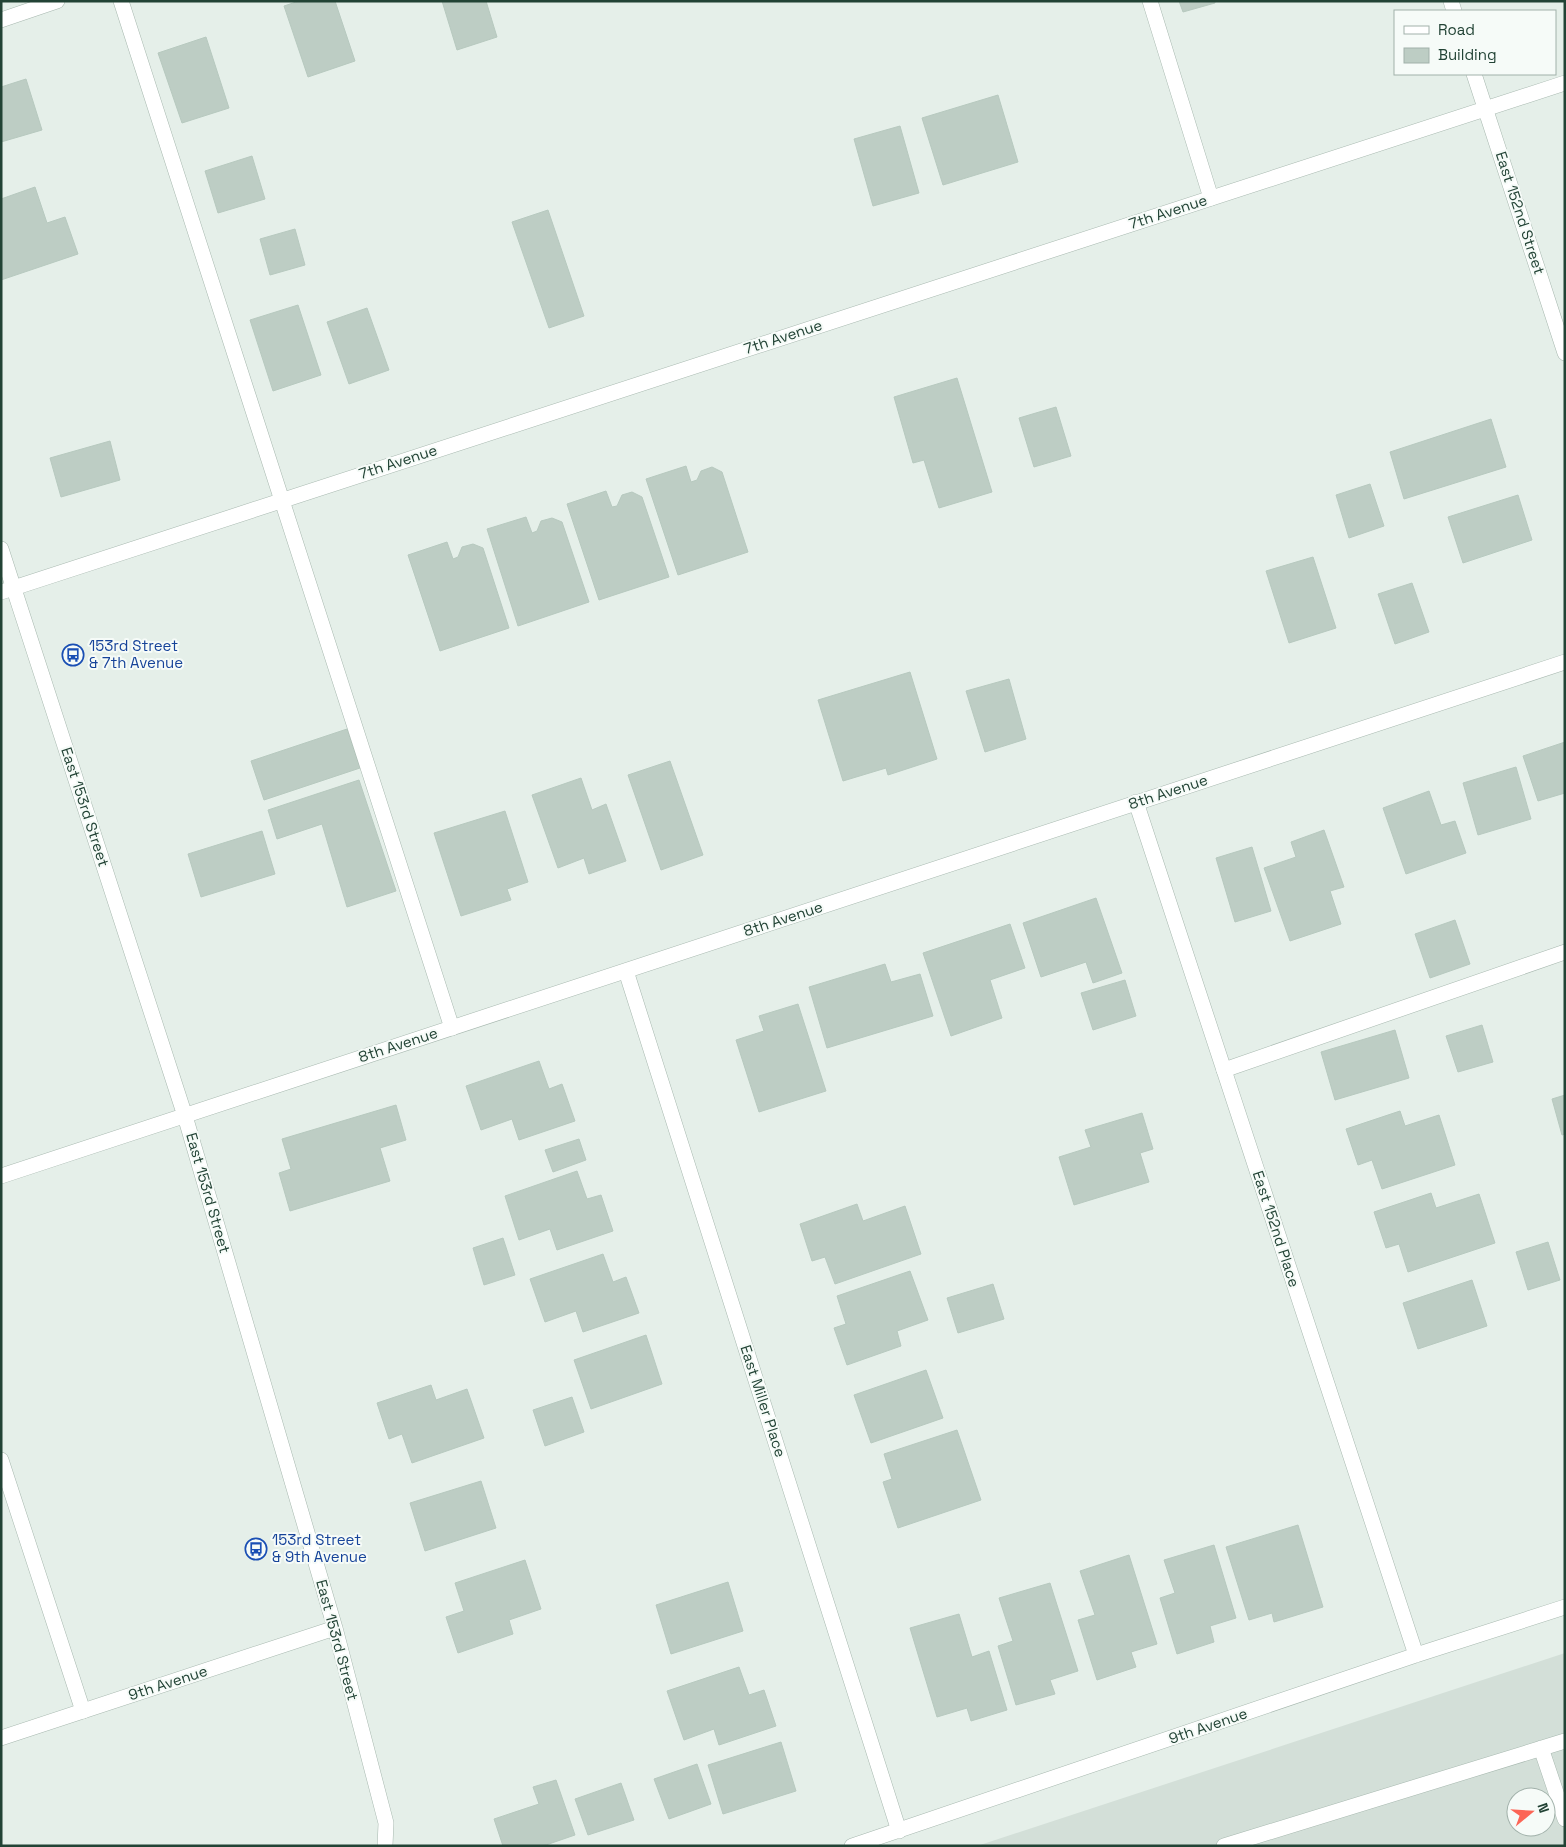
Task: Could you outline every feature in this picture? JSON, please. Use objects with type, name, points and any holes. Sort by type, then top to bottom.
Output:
[{"type":"street","points":[[1,20],[57,1]]},
{"type":"street","points":[[121,1],[452,1028]]},
{"type":"street","points":[[1150,1],[1211,198]]},
{"type":"street","name":"East 152nd Street","points":[[1474,75],[1565,353]]},
{"type":"street","name":"7th Avenue","points":[[8,590],[1565,83]]},
{"type":"street","name":"East 153rd Street","points":[[1,548],[8,590],[185,1116],[335,1628],[386,1823],[385,1846]]},
{"type":"street","name":"8th Avenue","points":[[1,1176],[1565,662]]},
{"type":"street","name":"East 152nd Place","points":[[1136,802],[1416,1655]]},
{"type":"street","points":[[1224,1070],[1565,952]]},
{"type":"street","name":"East Miller Place","points":[[626,970],[899,1831]]},
{"type":"street","points":[[1,1460],[83,1711]]},
{"type":"street","name":"9th Avenue","points":[[852,1846],[1416,1655],[1565,1607]]},
{"type":"street","name":"9th Avenue","points":[[1,1738],[335,1628]]},
{"type":"street","points":[[1224,1846],[1565,1741]]},
{"type":"street","points":[[1541,1748],[1565,1820]]},
{"type":"shaded area","points":[[1565,1653],[1565,1846],[977,1846]]},
{"type":"building","points":[[299,1],[335,1],[355,61],[308,77],[284,6]]},
{"type":"building","points":[[442,1],[486,1],[497,37],[457,50]]},
{"type":"building","points":[[1179,1],[1215,1],[1215,3],[1183,12]]},
{"type":"building","points":[[206,37],[229,108],[182,123],[158,53]]},
{"type":"building","points":[[26,79],[42,130],[1,142],[1,87]]},
{"type":"building","points":[[998,95],[1018,162],[943,185],[922,118]]},
{"type":"building","points":[[900,126],[919,193],[873,206],[854,139]]},
{"type":"building","points":[[252,156],[265,199],[218,213],[205,171]]},
{"type":"building","points":[[35,187],[47,223],[65,217],[78,254],[1,280],[1,199]]},
{"type":"building","points":[[548,210],[584,316],[549,328],[512,222]]},
{"type":"building","points":[[295,229],[305,265],[270,275],[260,239]]},
{"type":"building","points":[[298,305],[321,375],[273,391],[250,320]]},
{"type":"building","points":[[367,308],[389,370],[349,384],[327,322]]},
{"type":"building","points":[[957,378],[992,492],[939,508],[924,460],[913,463],[894,397]]},
{"type":"building","points":[[1056,407],[1071,456],[1034,467],[1019,418]]},
{"type":"building","points":[[1491,419],[1506,467],[1404,499],[1390,452]]},
{"type":"building","points":[[110,441],[120,480],[61,497],[50,458]]},
{"type":"building","points":[[686,466],[691,482],[697,480],[701,471],[712,467],[722,472],[748,552],[678,575],[646,479]]},
{"type":"building","points":[[1370,484],[1384,526],[1349,538],[1336,495]]},
{"type":"building","points":[[606,491],[612,507],[617,506],[622,495],[632,492],[642,497],[669,577],[599,600],[567,504]]},
{"type":"building","points":[[1518,495],[1532,540],[1463,563],[1448,517]]},
{"type":"building","points":[[526,517],[532,533],[537,531],[541,521],[552,518],[562,522],[589,602],[518,626],[487,529]]},
{"type":"building","points":[[447,542],[453,559],[458,557],[462,547],[473,544],[483,548],[509,628],[440,651],[408,555]]},
{"type":"building","points":[[1313,557],[1336,628],[1289,643],[1266,571]]},
{"type":"building","points":[[1412,583],[1429,632],[1395,644],[1378,594]]},
{"type":"building","points":[[910,672],[937,759],[888,775],[886,768],[843,781],[818,700]]},
{"type":"building","points":[[1009,679],[1026,739],[985,752],[966,691]]},
{"type":"building","points":[[347,729],[360,768],[264,800],[251,761]]},
{"type":"building","points":[[1565,742],[1565,793],[1538,801],[1523,756]]},
{"type":"building","points":[[670,761],[703,855],[661,870],[628,775]]},
{"type":"building","points":[[1516,767],[1531,819],[1478,835],[1463,783]]},
{"type":"building","points":[[581,778],[592,810],[606,804],[626,861],[589,874],[584,858],[558,868],[532,795]]},
{"type":"building","points":[[359,780],[396,891],[347,907],[322,824],[277,839],[268,810]]},
{"type":"building","points":[[1429,791],[1441,825],[1455,821],[1466,853],[1406,874],[1383,808]]},
{"type":"building","points":[[505,811],[528,882],[507,889],[511,900],[461,916],[434,833]]},
{"type":"building","points":[[1324,830],[1344,887],[1330,891],[1341,924],[1290,941],[1264,868],[1296,857],[1291,842]]},
{"type":"building","points":[[262,831],[275,874],[201,897],[188,854]]},
{"type":"building","points":[[1252,847],[1271,911],[1235,922],[1216,858]]},
{"type":"building","points":[[1096,898],[1122,973],[1093,983],[1086,962],[1041,977],[1023,923]]},
{"type":"building","points":[[1455,920],[1470,964],[1430,978],[1415,934]]},
{"type":"building","points":[[1010,924],[1025,968],[990,980],[1002,1018],[951,1036],[923,953]]},
{"type":"building","points":[[885,964],[891,982],[920,974],[933,1016],[827,1048],[809,987]]},
{"type":"building","points":[[1125,980],[1136,1016],[1093,1030],[1081,993]]},
{"type":"building","points":[[798,1004],[826,1091],[759,1112],[736,1040],[764,1031],[759,1016]]},
{"type":"building","points":[[1482,1025],[1493,1062],[1458,1072],[1446,1036]]},
{"type":"building","points":[[1395,1030],[1409,1078],[1335,1100],[1321,1052]]},
{"type":"building","points":[[539,1061],[549,1089],[562,1084],[575,1121],[519,1140],[512,1119],[481,1130],[466,1086]]},
{"type":"building","points":[[1565,1095],[1565,1134],[1562,1135],[1552,1099]]},
{"type":"building","points":[[396,1105],[406,1140],[380,1148],[390,1181],[290,1211],[279,1173],[291,1169],[282,1139]]},
{"type":"building","points":[[1400,1111],[1405,1126],[1439,1115],[1455,1165],[1382,1189],[1372,1160],[1358,1165],[1346,1129]]},
{"type":"building","points":[[1142,1113],[1153,1149],[1140,1153],[1149,1182],[1074,1205],[1059,1157],[1091,1147],[1085,1130]]},
{"type":"building","points":[[579,1139],[586,1160],[553,1172],[545,1150]]},
{"type":"building","points":[[577,1171],[587,1199],[601,1195],[613,1231],[557,1250],[550,1229],[519,1240],[505,1196]]},
{"type":"building","points":[[1431,1193],[1436,1208],[1479,1194],[1495,1243],[1408,1272],[1399,1244],[1386,1248],[1374,1212]]},
{"type":"building","points":[[857,1204],[863,1221],[905,1206],[921,1254],[835,1284],[825,1257],[812,1261],[800,1224]]},
{"type":"building","points":[[503,1238],[515,1275],[484,1285],[473,1248]]},
{"type":"building","points":[[1548,1242],[1560,1280],[1528,1290],[1516,1252]]},
{"type":"building","points":[[603,1254],[613,1282],[626,1277],[639,1313],[583,1332],[576,1311],[545,1322],[530,1279]]},
{"type":"building","points":[[910,1271],[928,1320],[897,1331],[901,1346],[847,1365],[834,1328],[846,1324],[837,1296]]},
{"type":"building","points":[[1472,1280],[1487,1326],[1418,1349],[1403,1303]]},
{"type":"building","points":[[993,1284],[1004,1319],[958,1333],[947,1298]]},
{"type":"building","points":[[646,1335],[662,1384],[591,1409],[574,1360]]},
{"type":"building","points":[[926,1370],[943,1418],[871,1443],[854,1395]]},
{"type":"building","points":[[431,1385],[436,1400],[467,1389],[484,1438],[412,1463],[402,1434],[389,1439],[377,1403]]},
{"type":"building","points":[[572,1397],[584,1432],[545,1446],[533,1410]]},
{"type":"building","points":[[957,1430],[981,1500],[898,1528],[883,1482],[892,1479],[884,1454]]},
{"type":"building","points":[[481,1481],[496,1528],[425,1551],[410,1503]]},
{"type":"building","points":[[1298,1525],[1323,1607],[1274,1622],[1272,1613],[1249,1620],[1226,1547]]},
{"type":"building","points":[[1214,1545],[1236,1618],[1210,1626],[1214,1642],[1177,1654],[1160,1598],[1175,1593],[1164,1560]]},
{"type":"building","points":[[1129,1555],[1157,1644],[1131,1652],[1136,1667],[1097,1680],[1078,1620],[1095,1615],[1080,1571]]},
{"type":"building","points":[[525,1560],[541,1609],[509,1620],[513,1634],[458,1653],[446,1617],[464,1611],[455,1583]]},
{"type":"building","points":[[728,1582],[743,1631],[671,1654],[656,1605]]},
{"type":"building","points":[[1050,1583],[1078,1671],[1050,1680],[1055,1694],[1016,1705],[998,1646],[1013,1641],[999,1598]]},
{"type":"building","points":[[959,1614],[972,1657],[989,1651],[1007,1710],[971,1721],[967,1708],[937,1717],[910,1628]]},
{"type":"building","points":[[739,1667],[749,1695],[764,1690],[776,1726],[719,1745],[714,1729],[684,1740],[667,1691]]},
{"type":"building","points":[[781,1742],[796,1791],[723,1814],[708,1765]]},
{"type":"building","points":[[697,1764],[711,1804],[669,1819],[654,1779]]},
{"type":"building","points":[[556,1780],[575,1835],[543,1846],[503,1846],[494,1819],[539,1804],[533,1787]]},
{"type":"building","points":[[621,1783],[634,1820],[588,1835],[575,1799]]},
{"type":"place","name":"153rd Street & 7th Avenue","points":[[73,655]]},
{"type":"place","name":"153rd Street & 9th Avenue","points":[[256,1549]]}]
